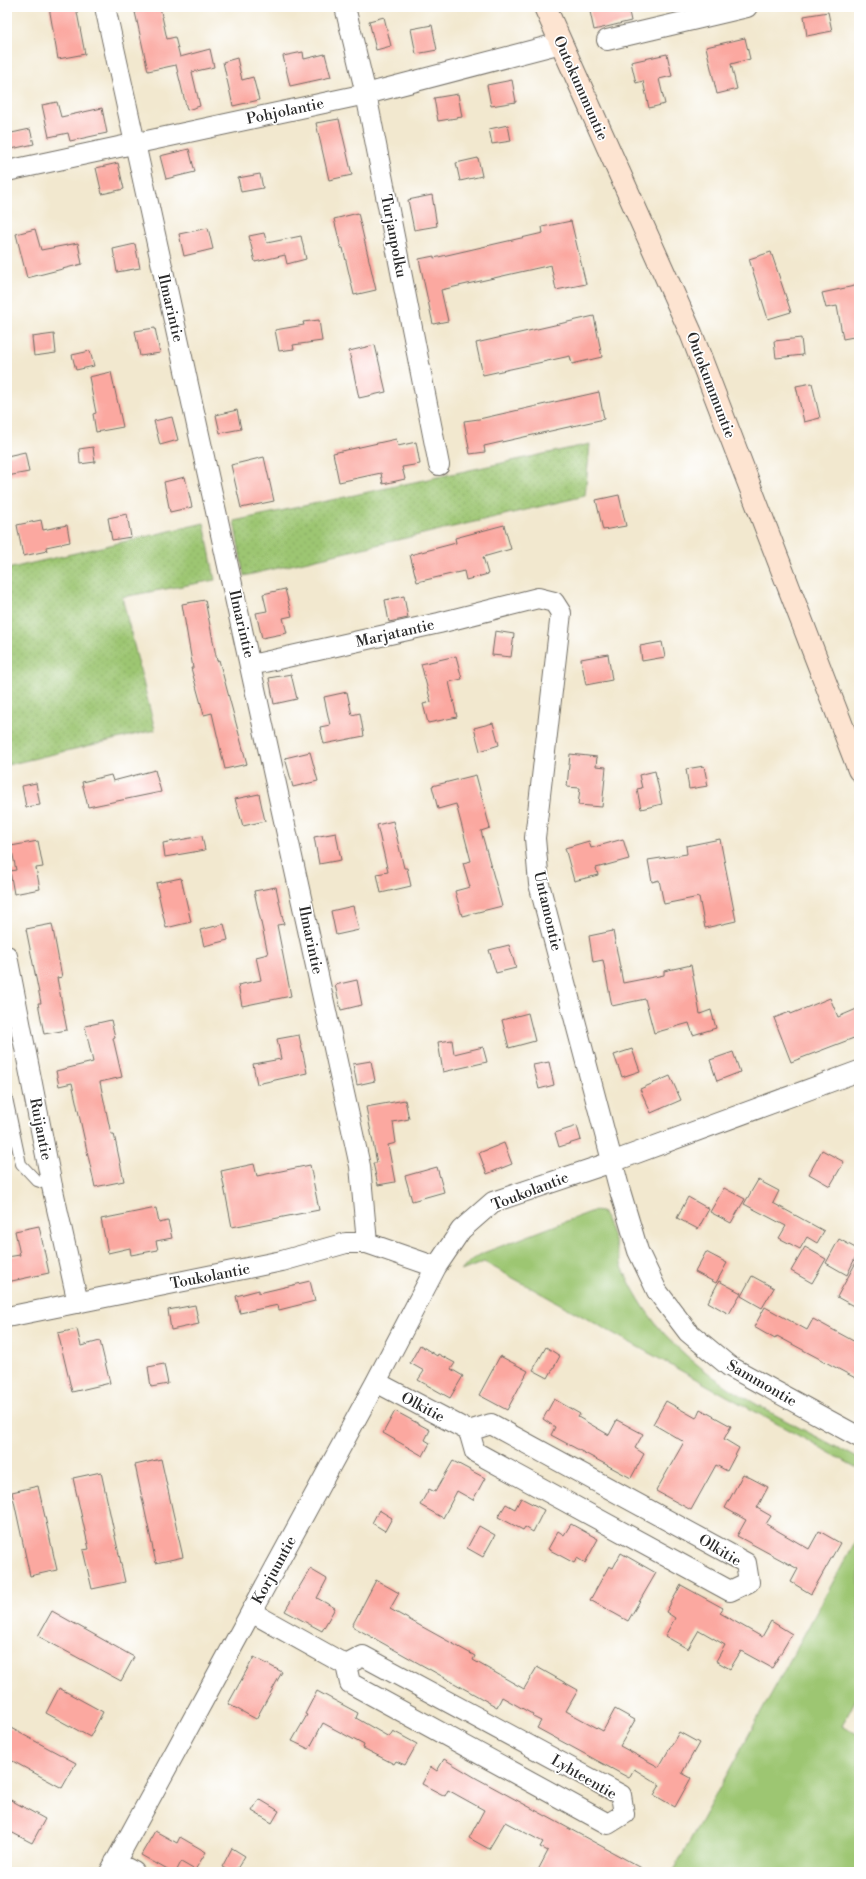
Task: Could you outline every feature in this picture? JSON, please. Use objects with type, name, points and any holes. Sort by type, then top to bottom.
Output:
[{"type":"main road","name":"Outokummuntie","points":[[545,7],[691,333],[859,770]]},
{"type":"street","name":"Ilmarintie","points":[[105,7],[133,143],[251,665],[360,1166],[367,1243]]},
{"type":"street","name":"Turjanpolku","points":[[345,7],[366,94],[439,465]]},
{"type":"street","points":[[607,40],[747,7]]},
{"type":"street","name":"Pohjolantie","points":[[7,171],[366,94],[561,43]]},
{"type":"street","name":"Marjatantie","points":[[251,665],[439,623],[538,598]]},
{"type":"street","name":"Untamontie","points":[[538,598],[554,602],[561,613],[535,838],[540,884],[612,1162]]},
{"type":"street","name":"Ruijantie","points":[[7,956],[52,1186],[78,1303]]},
{"type":"street","name":"Toukolantie","points":[[7,1317],[282,1261],[346,1243],[367,1243],[436,1267],[461,1230],[492,1202],[612,1162],[859,1071]]},
{"type":"street","name":"Sammontie","points":[[612,1162],[638,1251],[657,1291],[688,1332],[729,1366],[859,1437]]},
{"type":"street","name":"Korjuuntie","points":[[112,1867],[376,1382],[436,1267]]},
{"type":"street","name":"Olkitie","points":[[376,1382],[469,1431],[476,1452],[730,1591],[749,1582],[746,1563],[491,1424],[469,1431]]},
{"type":"street","points":[[595,1518],[611,1489]]},
{"type":"street","points":[[251,1612],[346,1665]]},
{"type":"street","name":"Lyhteentie","points":[[363,1656],[486,1722],[620,1795],[624,1814],[608,1824],[350,1682],[346,1665],[363,1656]]},
{"type":"street","points":[[470,1748],[486,1722]]},
{"type":"street","points":[[112,1867],[134,1872]]},
{"type":"lane","points":[[7,1098],[21,1164],[37,1181],[52,1186]]},
{"type":"green space","points":[[590,444],[585,496],[244,576],[234,521]]},
{"type":"green space","points":[[204,523],[215,580],[122,597],[155,730],[7,765],[7,569]]},
{"type":"green space","points":[[593,1211],[602,1212],[611,1232],[623,1269],[645,1309],[665,1334],[688,1357],[742,1396],[771,1413],[859,1459],[859,1469],[484,1262],[461,1271],[471,1260],[483,1253]]},
{"type":"green space","points":[[859,1535],[859,1693],[842,1726],[859,1735],[859,1872],[673,1872]]},
{"type":"building","points":[[49,7],[76,7],[85,54],[58,59]]},
{"type":"building","points":[[160,7],[167,39],[175,37],[180,57],[210,49],[214,67],[192,72],[200,106],[187,110],[176,65],[148,71],[135,12]]},
{"type":"building","points":[[589,7],[628,7],[631,21],[594,30]]},
{"type":"building","points":[[828,12],[832,31],[807,36],[804,16]]},
{"type":"building","points":[[384,17],[391,46],[376,50],[369,21]]},
{"type":"building","points":[[432,25],[437,50],[416,54],[411,29]]},
{"type":"building","points":[[745,38],[750,59],[731,64],[737,89],[717,94],[706,47]]},
{"type":"building","points":[[303,52],[304,59],[325,54],[331,77],[290,86],[283,56]]},
{"type":"building","points":[[667,54],[672,76],[659,79],[665,104],[649,108],[643,81],[636,83],[631,62]]},
{"type":"building","points":[[237,58],[242,80],[253,77],[259,100],[233,106],[223,62]]},
{"type":"building","points":[[512,80],[516,102],[491,106],[487,85]]},
{"type":"building","points":[[458,94],[462,117],[438,121],[434,98]]},
{"type":"building","points":[[57,102],[61,117],[102,108],[107,133],[70,141],[68,133],[49,137],[42,105]]},
{"type":"building","points":[[339,119],[352,175],[329,180],[316,123]]},
{"type":"building","points":[[508,125],[511,141],[492,144],[489,129]]},
{"type":"building","points":[[30,129],[34,144],[7,150],[7,134]]},
{"type":"building","points":[[189,149],[195,172],[166,179],[160,156]]},
{"type":"building","points":[[478,158],[482,176],[460,181],[456,163]]},
{"type":"building","points":[[118,163],[124,189],[102,194],[96,168]]},
{"type":"building","points":[[260,174],[263,188],[241,192],[238,178]]},
{"type":"building","points":[[432,195],[437,226],[414,230],[408,200]]},
{"type":"building","points":[[358,213],[376,290],[354,295],[343,248],[341,248],[334,219]]},
{"type":"building","points":[[571,221],[586,284],[556,290],[551,265],[441,290],[448,321],[433,324],[419,259],[434,256],[434,258],[543,233],[542,227]]},
{"type":"building","points":[[208,228],[213,249],[184,256],[179,234]]},
{"type":"building","points":[[35,229],[41,250],[78,243],[82,264],[27,278],[16,234]]},
{"type":"building","points":[[264,233],[267,243],[301,236],[306,259],[287,264],[285,255],[255,262],[249,236]]},
{"type":"building","points":[[135,244],[140,268],[117,272],[113,249]]},
{"type":"building","points":[[771,252],[791,312],[768,319],[749,259]]},
{"type":"building","points":[[859,285],[859,336],[843,339],[837,306],[826,308],[822,293]]},
{"type":"building","points":[[594,316],[602,357],[572,364],[570,356],[483,375],[476,343]]},
{"type":"building","points":[[319,320],[322,341],[293,345],[294,349],[279,351],[275,330],[304,325],[303,322]]},
{"type":"building","points":[[155,328],[160,353],[140,356],[135,331]]},
{"type":"building","points":[[54,334],[56,353],[34,356],[32,337]]},
{"type":"building","points":[[801,338],[803,355],[776,358],[774,341]]},
{"type":"building","points":[[375,345],[386,392],[359,398],[349,351]]},
{"type":"building","points":[[90,351],[94,366],[76,370],[72,355]]},
{"type":"building","points":[[111,372],[123,427],[96,432],[93,414],[96,413],[89,377]]},
{"type":"building","points":[[812,383],[820,418],[804,422],[796,386]]},
{"type":"building","points":[[599,392],[604,419],[484,446],[485,452],[470,454],[464,421]]},
{"type":"building","points":[[237,410],[241,429],[220,433],[216,415]]},
{"type":"building","points":[[172,417],[178,440],[160,445],[154,421]]},
{"type":"building","points":[[396,439],[398,446],[416,442],[420,464],[402,467],[405,479],[383,484],[381,473],[339,482],[333,453]]},
{"type":"building","points":[[93,447],[95,462],[80,464],[79,449]]},
{"type":"building","points":[[25,452],[29,472],[7,476],[7,456]]},
{"type":"building","points":[[264,457],[274,501],[241,508],[231,465]]},
{"type":"building","points":[[185,477],[192,507],[170,512],[164,482]]},
{"type":"building","points":[[619,495],[626,526],[603,530],[596,500]]},
{"type":"building","points":[[127,514],[131,537],[112,540],[108,518]]},
{"type":"building","points":[[41,520],[43,530],[67,525],[70,542],[46,547],[47,551],[23,556],[17,525]]},
{"type":"building","points":[[504,525],[511,549],[483,557],[488,574],[466,580],[464,571],[417,582],[410,555],[456,543],[455,538]]},
{"type":"building","points":[[285,589],[292,616],[283,618],[287,633],[262,638],[256,613],[267,611],[263,594]]},
{"type":"building","points":[[404,596],[408,618],[389,622],[385,600]]},
{"type":"building","points":[[205,600],[217,661],[219,660],[247,764],[225,769],[212,713],[204,715],[191,668],[193,668],[182,604]]},
{"type":"building","points":[[495,631],[514,634],[511,657],[492,655]]},
{"type":"building","points":[[662,642],[665,657],[642,661],[640,646]]},
{"type":"building","points":[[608,654],[612,680],[586,685],[581,659]]},
{"type":"building","points":[[456,656],[462,679],[449,682],[457,717],[428,723],[423,704],[431,702],[421,664]]},
{"type":"building","points":[[291,674],[297,699],[274,704],[269,678]]},
{"type":"building","points":[[347,692],[352,715],[360,713],[364,736],[324,744],[320,727],[330,725],[324,697]]},
{"type":"building","points":[[493,723],[499,745],[480,751],[474,728]]},
{"type":"building","points":[[310,752],[318,781],[293,787],[285,758]]},
{"type":"building","points":[[570,754],[597,757],[596,766],[606,767],[602,807],[578,805],[580,788],[567,787]]},
{"type":"building","points":[[704,766],[708,786],[689,789],[686,769]]},
{"type":"building","points":[[155,770],[161,792],[88,807],[82,782],[111,775],[113,781]]},
{"type":"building","points":[[655,771],[662,804],[641,809],[637,789],[642,788],[639,775]]},
{"type":"building","points":[[476,775],[490,828],[481,831],[502,906],[462,916],[455,891],[470,887],[463,863],[471,861],[456,804],[438,809],[432,786]]},
{"type":"building","points":[[36,783],[40,805],[26,807],[22,786]]},
{"type":"building","points":[[259,794],[265,821],[243,826],[235,799]]},
{"type":"building","points":[[393,821],[404,868],[407,868],[411,886],[381,893],[377,874],[388,872],[377,825]]},
{"type":"building","points":[[336,833],[341,860],[319,864],[314,837]]},
{"type":"building","points":[[202,836],[205,850],[165,857],[163,843]]},
{"type":"building","points":[[623,839],[629,859],[596,868],[598,875],[574,881],[565,848],[589,841],[591,848]]},
{"type":"building","points":[[720,839],[736,921],[705,928],[699,897],[664,904],[659,880],[652,882],[648,860],[687,854],[686,846]]},
{"type":"building","points":[[38,841],[43,867],[36,868],[40,889],[14,894],[10,871],[16,870],[11,846]]},
{"type":"building","points":[[181,878],[191,922],[166,928],[156,883]]},
{"type":"building","points":[[276,887],[284,924],[277,925],[291,996],[242,1006],[238,985],[261,980],[256,957],[268,954],[254,891]]},
{"type":"building","points":[[353,906],[359,930],[336,935],[331,911]]},
{"type":"building","points":[[52,924],[62,977],[57,978],[67,1030],[44,1034],[38,1003],[41,1003],[26,929]]},
{"type":"building","points":[[224,924],[228,940],[204,946],[200,930]]},
{"type":"building","points":[[613,931],[623,983],[664,975],[664,971],[691,965],[700,1014],[711,1010],[716,1028],[693,1035],[689,1023],[654,1033],[645,999],[612,1006],[603,960],[593,962],[589,936]]},
{"type":"building","points":[[509,945],[516,968],[496,973],[489,950]]},
{"type":"building","points":[[357,980],[362,1005],[341,1010],[335,985]]},
{"type":"building","points":[[830,998],[838,1017],[859,1008],[859,1036],[791,1062],[774,1018],[790,1012],[791,1014]]},
{"type":"building","points":[[528,1013],[535,1041],[509,1048],[502,1020]]},
{"type":"building","points":[[111,1020],[115,1037],[113,1038],[122,1077],[100,1082],[111,1134],[114,1134],[124,1181],[95,1187],[72,1083],[59,1086],[56,1071],[93,1062],[85,1026]]},
{"type":"building","points":[[299,1035],[307,1073],[257,1084],[253,1064],[281,1059],[277,1039]]},
{"type":"building","points":[[452,1040],[454,1054],[483,1047],[487,1062],[443,1072],[438,1042]]},
{"type":"building","points":[[632,1049],[640,1071],[622,1077],[614,1055]]},
{"type":"building","points":[[733,1052],[740,1072],[717,1081],[710,1060]]},
{"type":"building","points":[[371,1061],[375,1081],[357,1085],[353,1064]]},
{"type":"building","points":[[549,1062],[554,1085],[539,1089],[533,1065]]},
{"type":"building","points":[[670,1076],[681,1100],[651,1113],[640,1089]]},
{"type":"building","points":[[405,1100],[409,1119],[393,1122],[396,1143],[388,1145],[395,1182],[378,1185],[373,1163],[377,1163],[366,1107]]},
{"type":"building","points":[[577,1126],[581,1140],[559,1147],[555,1133]]},
{"type":"building","points":[[504,1143],[512,1164],[487,1174],[479,1153]]},
{"type":"building","points":[[822,1150],[844,1162],[830,1186],[809,1174]]},
{"type":"building","points":[[254,1164],[257,1176],[310,1165],[319,1210],[232,1227],[221,1171]]},
{"type":"building","points":[[437,1167],[444,1192],[412,1201],[405,1176]]},
{"type":"building","points":[[758,1180],[779,1191],[773,1203],[824,1231],[817,1243],[807,1237],[800,1249],[779,1238],[786,1226],[744,1204]]},
{"type":"building","points":[[724,1188],[745,1199],[731,1223],[710,1212]]},
{"type":"building","points":[[688,1197],[709,1209],[698,1229],[677,1218]]},
{"type":"building","points":[[156,1208],[159,1223],[168,1221],[172,1238],[156,1241],[158,1250],[131,1255],[130,1248],[108,1253],[101,1219]]},
{"type":"building","points":[[39,1226],[49,1273],[7,1282],[7,1257],[20,1255],[15,1231]]},
{"type":"building","points":[[839,1239],[859,1250],[847,1275],[826,1263]]},
{"type":"building","points":[[805,1247],[826,1259],[812,1283],[791,1271]]},
{"type":"building","points":[[706,1252],[727,1263],[716,1283],[695,1272]]},
{"type":"building","points":[[859,1257],[859,1309],[837,1297]]},
{"type":"building","points":[[752,1276],[774,1288],[762,1308],[741,1296]]},
{"type":"building","points":[[310,1281],[315,1301],[279,1310],[278,1305],[240,1313],[236,1296],[259,1290],[259,1293]]},
{"type":"building","points":[[719,1281],[741,1293],[729,1314],[708,1302]]},
{"type":"building","points":[[195,1305],[199,1324],[171,1330],[168,1310]]},
{"type":"building","points":[[765,1307],[807,1330],[813,1319],[859,1344],[859,1380],[777,1336],[775,1339],[754,1327]]},
{"type":"building","points":[[77,1329],[81,1346],[100,1341],[110,1383],[72,1392],[58,1333]]},
{"type":"building","points":[[420,1345],[437,1356],[438,1354],[455,1363],[451,1369],[463,1376],[450,1398],[418,1380],[424,1371],[410,1363]]},
{"type":"building","points":[[546,1347],[560,1356],[548,1378],[533,1370]]},
{"type":"building","points":[[500,1356],[528,1371],[507,1410],[479,1395]]},
{"type":"building","points":[[164,1364],[168,1384],[151,1387],[148,1367]]},
{"type":"building","points":[[554,1399],[580,1414],[578,1417],[609,1435],[617,1420],[643,1434],[635,1448],[644,1454],[631,1478],[551,1435],[555,1427],[543,1419]]},
{"type":"building","points":[[666,1401],[696,1418],[700,1409],[731,1426],[724,1439],[739,1448],[727,1471],[716,1465],[691,1510],[656,1491],[684,1442],[653,1424]]},
{"type":"building","points":[[395,1411],[430,1430],[425,1440],[430,1443],[423,1456],[383,1433]]},
{"type":"building","points":[[161,1459],[183,1557],[156,1563],[135,1465]]},
{"type":"building","points":[[453,1461],[485,1478],[473,1500],[457,1491],[443,1518],[420,1505],[429,1489],[435,1492]]},
{"type":"building","points":[[101,1472],[125,1582],[92,1589],[83,1550],[89,1549],[73,1478]]},
{"type":"building","points":[[743,1474],[768,1487],[757,1508],[771,1516],[766,1524],[809,1549],[819,1531],[840,1543],[811,1594],[791,1582],[798,1569],[737,1536],[746,1520],[725,1508]]},
{"type":"building","points":[[38,1486],[57,1570],[30,1576],[12,1492]]},
{"type":"building","points":[[521,1498],[544,1510],[533,1532],[525,1527],[523,1530],[498,1517],[506,1504],[515,1509]]},
{"type":"building","points":[[379,1510],[392,1518],[385,1531],[372,1523]]},
{"type":"building","points":[[571,1524],[598,1539],[585,1563],[577,1558],[574,1563],[548,1549],[558,1531],[564,1535]]},
{"type":"building","points":[[479,1526],[495,1535],[483,1557],[467,1548]]},
{"type":"building","points":[[621,1553],[656,1573],[628,1621],[590,1600],[609,1566],[613,1568]]},
{"type":"building","points":[[310,1569],[327,1579],[317,1598],[335,1608],[322,1631],[285,1611]]},
{"type":"building","points":[[376,1580],[399,1593],[390,1609],[475,1656],[473,1660],[524,1689],[537,1667],[578,1690],[566,1711],[603,1731],[615,1709],[635,1720],[620,1746],[659,1767],[679,1732],[699,1743],[682,1773],[691,1778],[675,1807],[654,1795],[660,1785],[634,1769],[629,1778],[537,1728],[541,1721],[533,1717],[534,1715],[502,1697],[497,1707],[352,1626]]},
{"type":"building","points":[[681,1585],[723,1608],[720,1613],[762,1637],[771,1621],[792,1634],[772,1668],[741,1651],[730,1669],[716,1661],[725,1645],[699,1630],[688,1649],[665,1636],[675,1618],[666,1612]]},
{"type":"building","points":[[52,1611],[134,1657],[121,1681],[38,1636]]},
{"type":"building","points":[[254,1657],[282,1672],[256,1719],[228,1704]]},
{"type":"building","points":[[59,1688],[103,1712],[90,1737],[46,1713]]},
{"type":"building","points":[[317,1691],[358,1713],[356,1718],[389,1737],[393,1731],[417,1744],[405,1765],[396,1761],[394,1764],[363,1748],[364,1745],[323,1723],[309,1749],[292,1741],[307,1715],[305,1714]]},
{"type":"building","points":[[7,1726],[76,1763],[62,1788],[7,1758]]},
{"type":"building","points":[[444,1759],[649,1872],[537,1872],[548,1851],[540,1847],[543,1842],[505,1822],[489,1849],[469,1838],[484,1810],[448,1790],[445,1796],[422,1784],[431,1767],[437,1771]]},
{"type":"building","points":[[7,1798],[45,1819],[32,1843],[7,1830]]},
{"type":"building","points":[[259,1799],[279,1811],[272,1823],[252,1811]]},
{"type":"building","points":[[155,1831],[177,1843],[180,1837],[206,1852],[195,1870],[181,1862],[176,1872],[171,1872],[141,1855]]},
{"type":"building","points":[[232,1848],[245,1856],[235,1872],[231,1872],[222,1867]]}]
